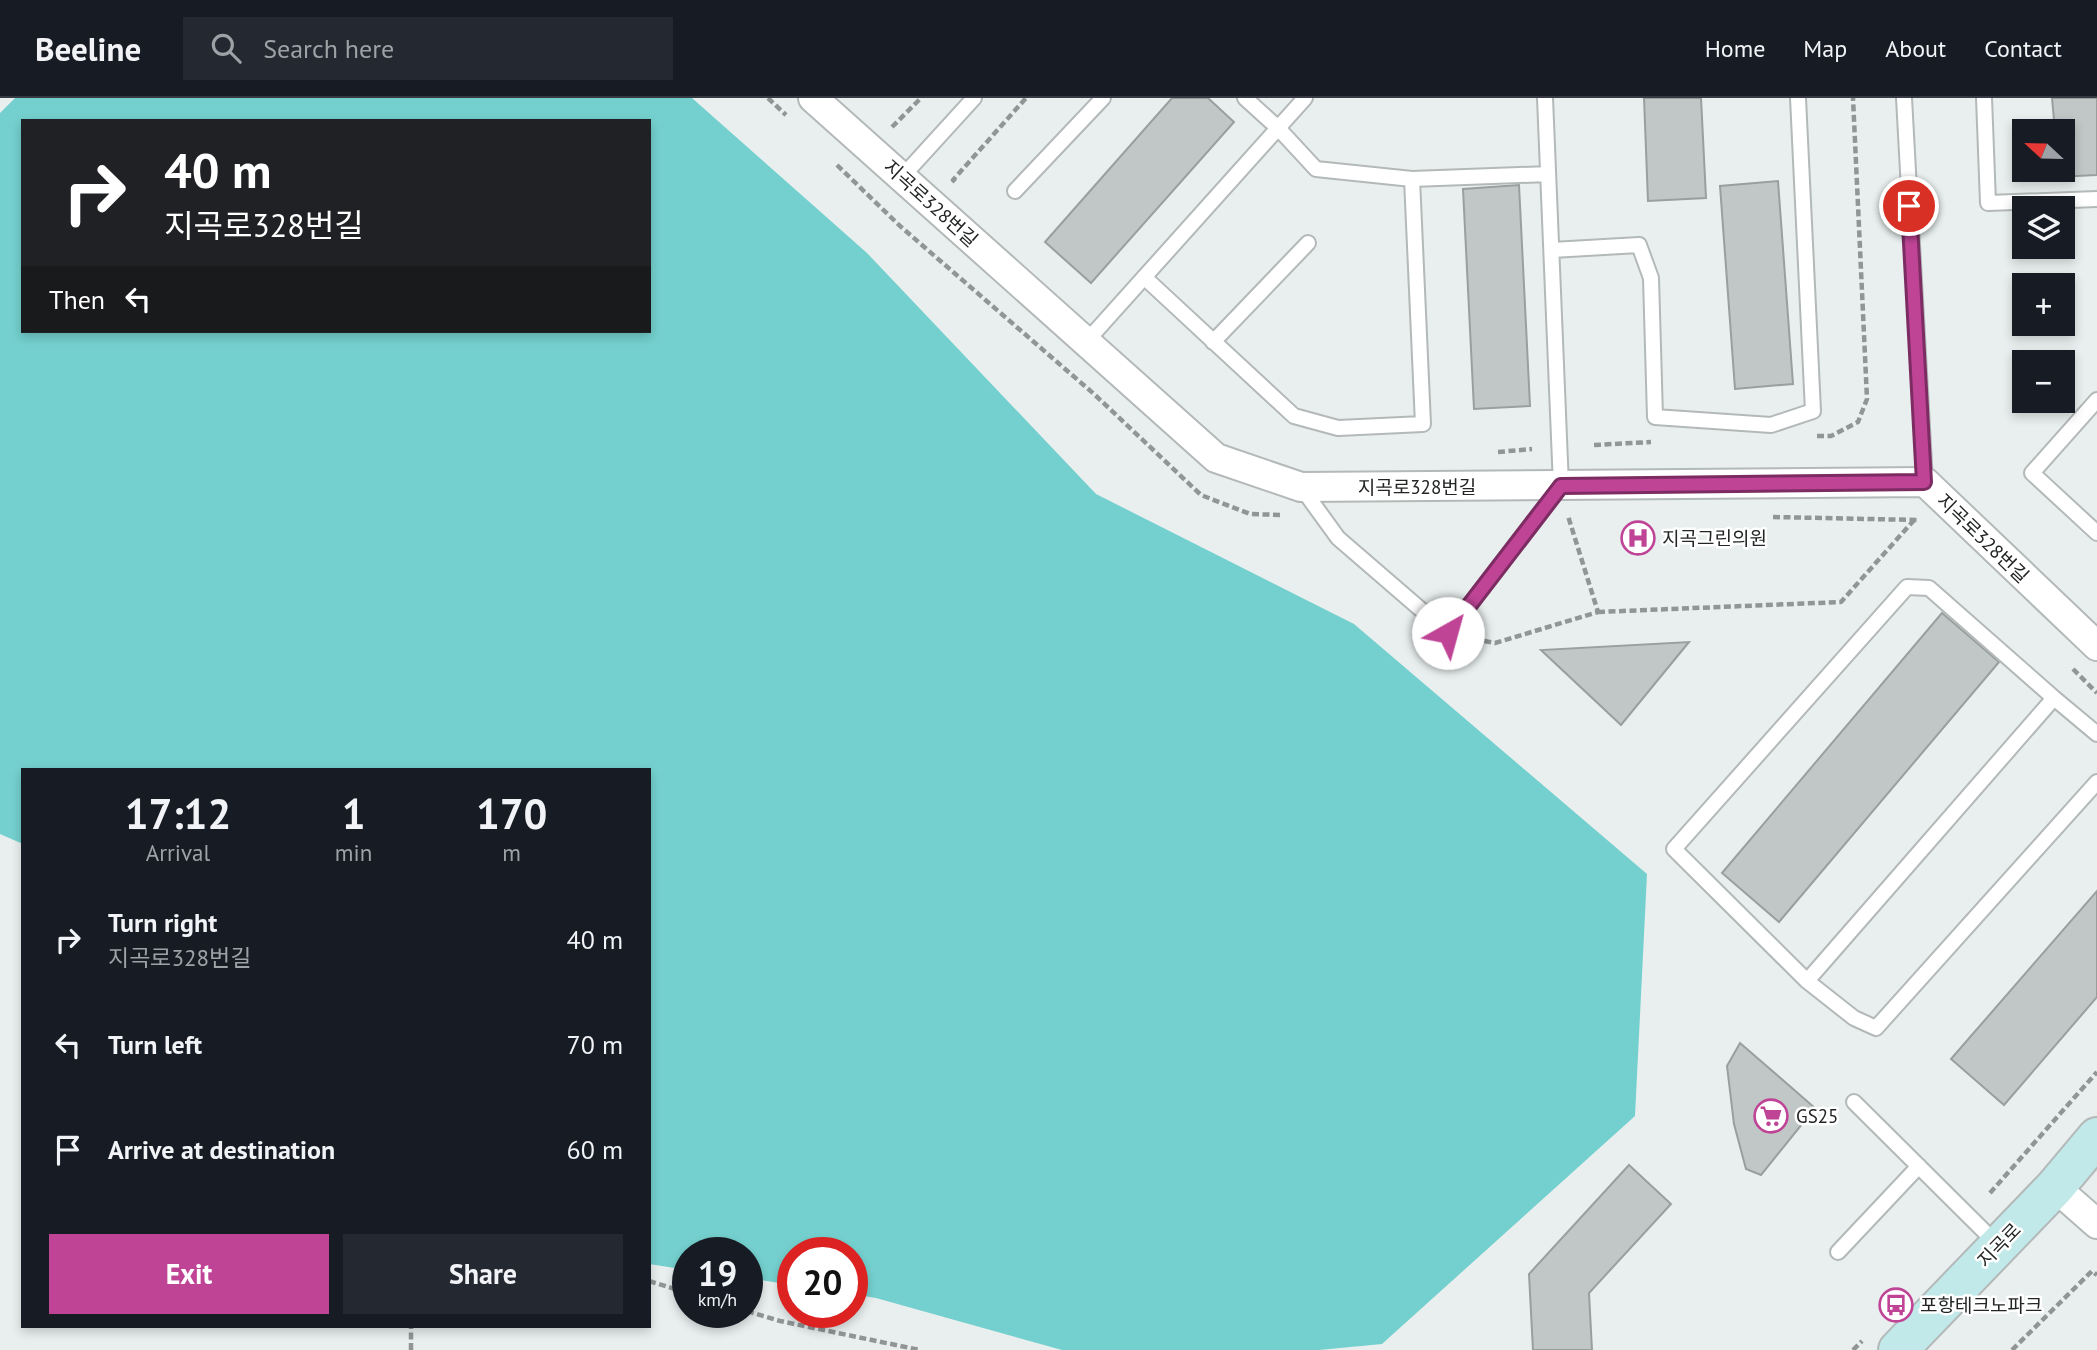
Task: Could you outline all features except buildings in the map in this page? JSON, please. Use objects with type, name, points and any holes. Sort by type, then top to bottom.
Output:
[{"type":"main road","name":"지곡로","points":[[1898,1350],[2054,1187],[2097,1137]]},
{"type":"street","name":"지곡로328번길","points":[[813,98],[1216,458],[1300,486],[1564,499],[1924,482],[2097,646]]},
{"type":"street","points":[[2054,1187],[2097,1224]]},
{"type":"lane","points":[[902,177],[974,98]]},
{"type":"lane","points":[[1015,191],[1103,98]]},
{"type":"lane","points":[[1245,98],[1317,169],[1412,178],[1548,174]]},
{"type":"lane","points":[[1086,342],[1305,98]]},
{"type":"lane","points":[[1300,486],[1338,538],[1448,633],[1564,499],[1545,98]]},
{"type":"lane","points":[[1552,250],[1639,245],[1651,278],[1655,417],[1771,425],[1813,411],[1798,98]]},
{"type":"lane","points":[[1904,98],[1924,482]]},
{"type":"lane","points":[[1984,98],[1988,203],[2097,199]]},
{"type":"lane","points":[[1144,277],[1294,416],[1338,428],[1423,424],[1412,178]]},
{"type":"lane","points":[[1213,342],[1308,243]]},
{"type":"lane","points":[[2097,400],[2032,473],[2097,533]]},
{"type":"lane","points":[[2097,734],[1929,588],[1907,587],[1674,849],[1807,981],[1854,1018],[1876,1028],[2097,782]]},
{"type":"lane","points":[[1807,981],[2054,698]]},
{"type":"lane","points":[[1854,1102],[1999,1245]]},
{"type":"lane","points":[[1838,1252],[1919,1167]]},
{"type":"path","points":[[892,128],[921,98]]},
{"type":"path","points":[[953,180],[1026,98]]},
{"type":"path","points":[[1853,98],[1867,399]]},
{"type":"path","points":[[1564,499],[1598,612]]},
{"type":"path","points":[[1448,633],[1495,643],[1598,612],[1842,602],[1916,518]]},
{"type":"path","points":[[1990,1193],[2097,1072]]},
{"type":"path","points":[[2012,1350],[2092,1271],[2097,1275]]},
{"type":"path","points":[[651,1282],[672,1288]]},
{"type":"path","points":[[763,1316],[920,1350]]},
{"type":"path","points":[[411,1328],[411,1350]]},
{"type":"shaded area","points":[[15,98],[692,98],[867,253],[1096,494],[1354,624],[1647,874],[1635,1116],[1382,1344],[1319,1350],[1062,1350],[868,1297],[868,1237],[777,1237],[777,1283],[763,1280],[763,1237],[672,1237],[672,1268],[651,1264],[651,768],[21,768],[21,843],[0,834],[0,113]]},
{"type":"place","name":"지곡그린의원","points":[[1638,538]]},
{"type":"place","name":"GS25","points":[[1771,1116]]},
{"type":"place","name":"포항테크노파크","points":[[1896,1305]]},
{"type":"route","points":[[1448,633],[1561,486],[1924,482],[1909,206]]}]
